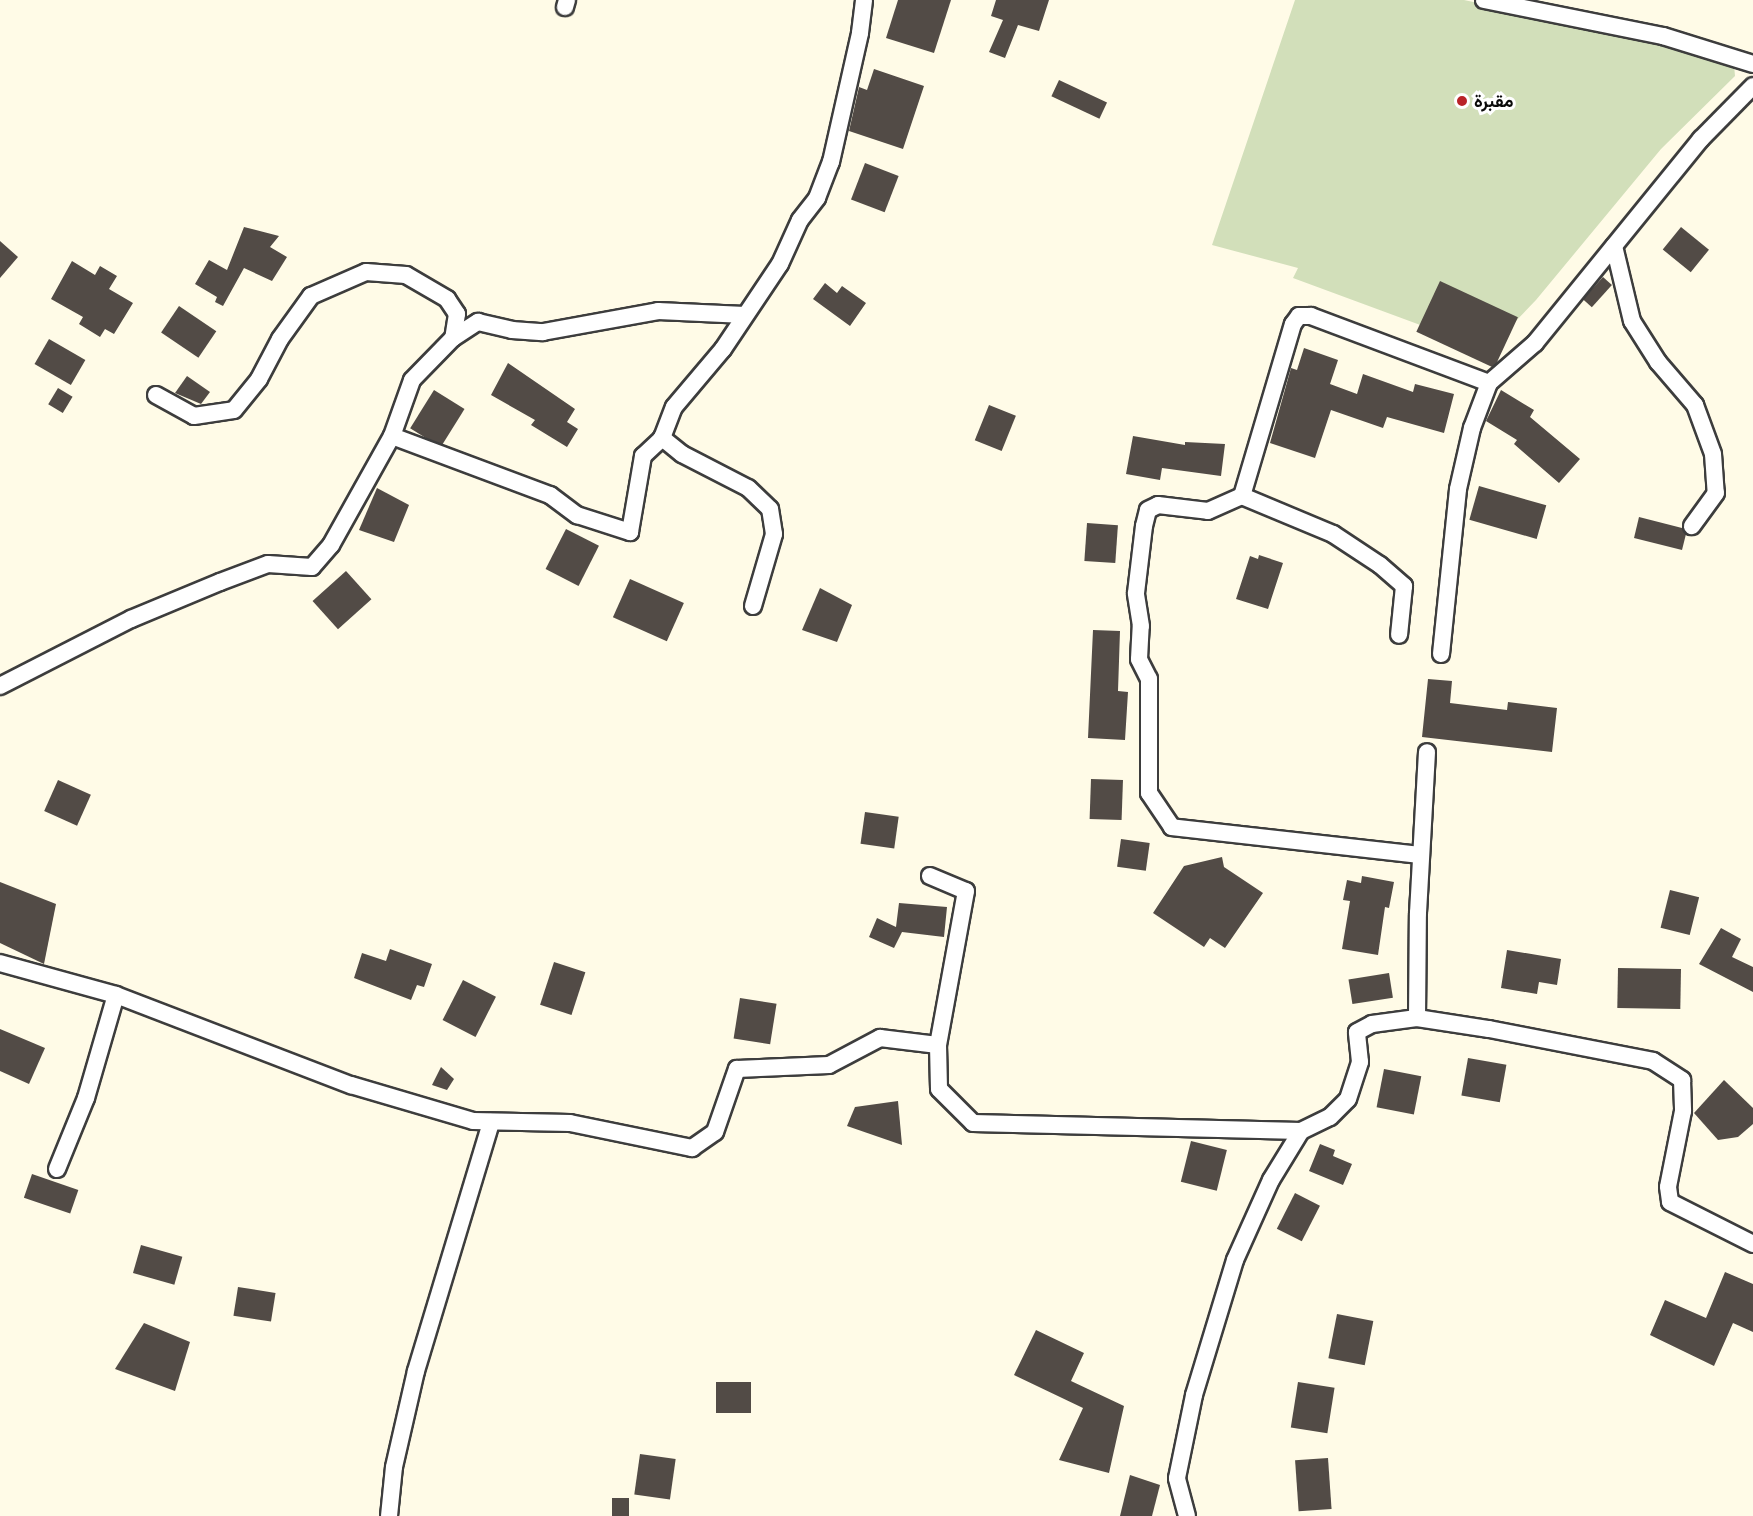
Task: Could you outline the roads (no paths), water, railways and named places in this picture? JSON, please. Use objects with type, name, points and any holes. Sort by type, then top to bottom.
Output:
[{"type":"street","points":[[392,436],[550,495],[577,515],[630,532],[643,456],[662,438],[674,407],[723,349],[780,264],[800,220],[817,198],[831,162],[849,68],[860,33],[864,0]]},
{"type":"street","points":[[1484,0],[1663,36],[1753,63]]},
{"type":"street","points":[[1441,654],[1458,489],[1472,428],[1489,383],[1535,343],[1701,139],[1753,86]]},
{"type":"street","points":[[1614,246],[1632,321],[1658,362],[1695,405],[1713,454],[1716,493],[1692,526]]},
{"type":"street","points":[[156,395],[194,416],[234,410],[259,379],[280,339],[310,296],[366,272],[406,275],[447,299],[458,314],[453,338]]},
{"type":"street","points":[[0,686],[131,619],[220,582],[268,564],[312,567],[331,545],[392,436],[412,380],[453,338],[478,322],[512,330],[543,332],[658,311],[745,315]]},
{"type":"street","points":[[1242,496],[1293,324],[1299,316],[1311,316],[1489,383]]},
{"type":"street","points":[[662,438],[682,454],[748,488],[770,509],[774,534],[753,606]]},
{"type":"street","points":[[1399,635],[1404,586],[1380,564],[1333,534],[1242,496],[1208,511],[1158,505],[1148,510],[1136,593],[1141,626],[1139,658],[1149,678],[1149,793],[1172,828],[1420,855]]},
{"type":"street","points":[[1417,1018],[1420,855],[1427,752]]},
{"type":"street","points":[[930,876],[966,891],[938,1045],[939,1089],[973,1123],[1301,1131],[1330,1117],[1348,1099],[1360,1062],[1357,1032],[1372,1024],[1417,1018],[1653,1061],[1682,1080],[1683,1111],[1668,1187],[1670,1202],[1753,1245]]},
{"type":"street","points":[[0,963],[116,995],[351,1085],[473,1121],[570,1124],[692,1148],[715,1132],[737,1069],[829,1065],[880,1038],[938,1045]]},
{"type":"street","points":[[57,1169],[86,1098],[116,995]]},
{"type":"street","points":[[389,1516],[394,1467],[416,1371],[491,1122]]},
{"type":"street","points":[[1187,1516],[1177,1478],[1194,1395],[1235,1260],[1271,1180],[1301,1131]]},
{"type":"place","name":"مقبرة","points":[[1462,101]]}]
